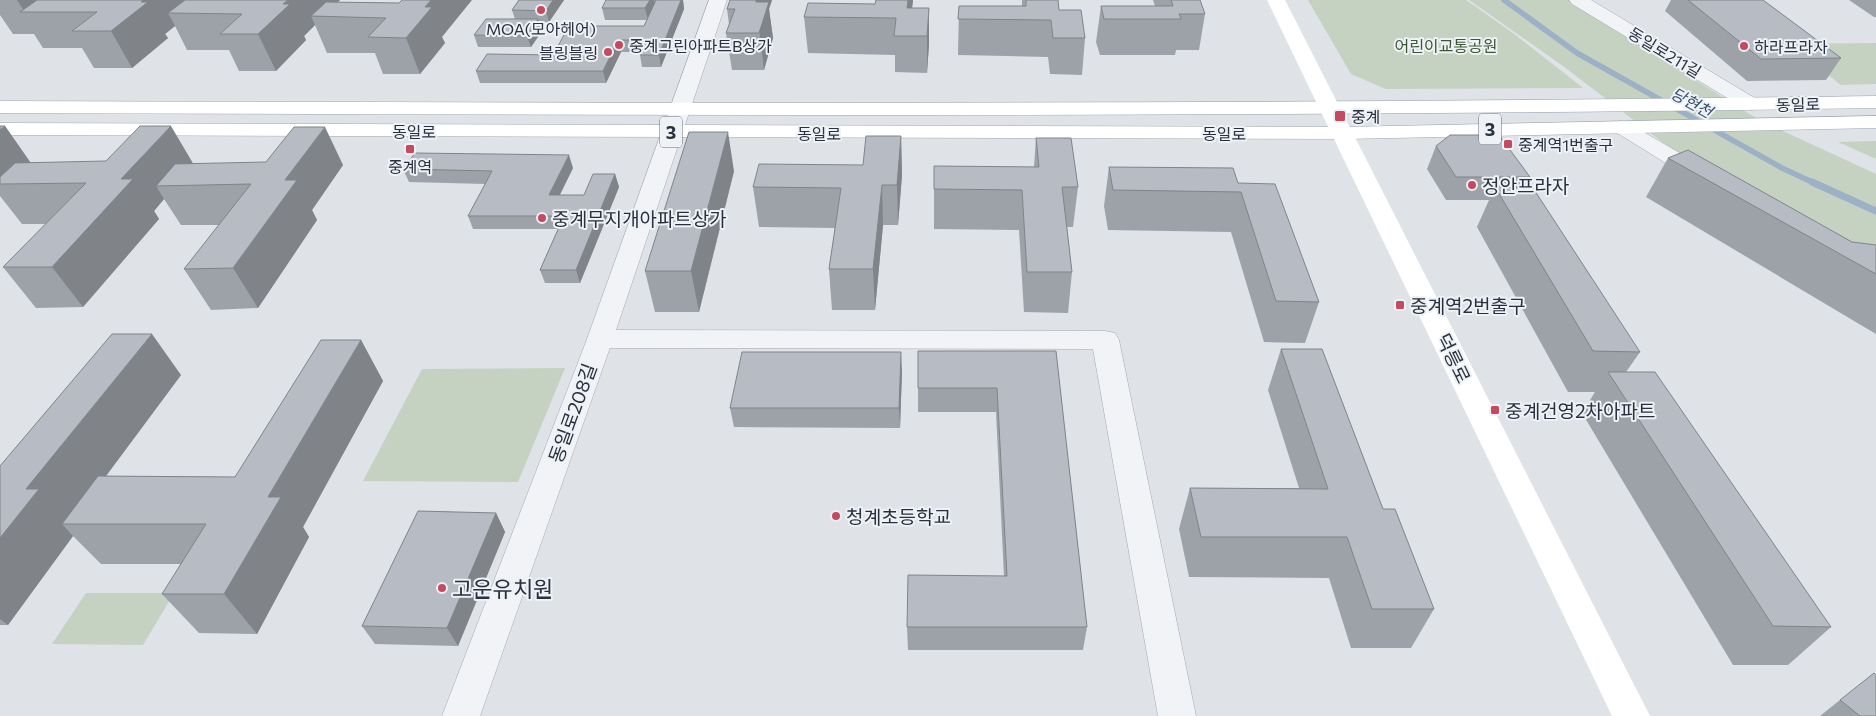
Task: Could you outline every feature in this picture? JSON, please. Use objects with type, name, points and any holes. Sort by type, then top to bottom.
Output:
[{"type":"main road","name":"덕릉로","points":[[1276,0],[1631,716]]},
{"type":"main road","name":"동일로","points":[[1753,115],[1876,102]]},
{"type":"main road","name":"동일로","points":[[0,128],[675,121],[1329,106],[1721,105],[1753,115],[1876,122]]},
{"type":"main road","name":"동일로","points":[[0,107],[1343,133],[1629,127]]},
{"type":"main road","name":"3","points":[[1629,127],[1753,115]]},
{"type":"street","name":"동일로208길","points":[[461,716],[600,339],[718,0]]},
{"type":"street","name":"동일로211길","points":[[1578,0],[1753,115]]},
{"type":"street","points":[[1629,127],[1721,186]]},
{"type":"street","points":[[600,339],[1105,340],[1177,716]]},
{"type":"green space","name":"어린이교통공원","points":[[1308,0],[1466,0],[1513,33],[1583,88],[1386,89],[1351,74]]},
{"type":"green space","points":[[1469,0],[1568,0],[1759,120],[1876,174],[1876,256],[1674,151],[1563,66]]},
{"type":"green space","points":[[1876,43],[1876,84],[1841,85],[1789,44]]},
{"type":"green space","points":[[1876,141],[1876,159],[1838,142]]},
{"type":"green space","points":[[565,368],[518,482],[363,481],[422,369]]},
{"type":"green space","points":[[86,593],[174,593],[143,645],[52,644]]},
{"type":"building","points":[[37,0],[143,0],[141,2],[148,2],[111,31],[72,31],[97,12],[20,12]]},
{"type":"building","points":[[185,0],[288,0],[283,4],[290,4],[258,34],[220,34],[242,14],[168,13]]},
{"type":"building","points":[[402,0],[431,0],[425,7],[432,7],[406,38],[368,37],[386,18],[311,16],[326,2],[399,3]]},
{"type":"building","points":[[519,0],[553,0],[546,11],[512,10]]},
{"type":"building","points":[[606,0],[650,0],[645,8],[602,8]]},
{"type":"building","points":[[656,0],[681,0],[659,55],[640,55],[646,40],[618,40],[603,71],[476,71],[487,54],[553,55],[569,26],[644,26]]},
{"type":"building","points":[[730,0],[769,2],[759,33],[726,33],[735,9],[727,9]]},
{"type":"building","points":[[876,0],[908,0],[907,8],[929,8],[927,36],[894,36],[896,18],[804,17],[808,3],[875,4]]},
{"type":"building","points":[[1026,0],[1058,0],[1059,10],[1081,10],[1085,38],[1053,38],[1051,20],[958,19],[959,6],[1026,6]]},
{"type":"building","points":[[1171,0],[1200,0],[1205,14],[1179,14],[1181,19],[1104,19],[1101,6],[1173,6]]},
{"type":"building","points":[[1688,0],[1763,0],[1841,58],[1761,59]]},
{"type":"building","points":[[486,19],[538,19],[527,36],[474,35]]},
{"type":"building","points":[[140,126],[171,126],[121,179],[133,179],[52,267],[3,267],[86,183],[0,184],[0,177],[15,163],[106,161]]},
{"type":"building","points":[[294,127],[325,127],[285,180],[297,180],[233,268],[184,269],[251,184],[156,186],[175,164],[266,162]]},
{"type":"building","points":[[689,132],[728,132],[691,271],[645,271]]},
{"type":"building","points":[[1450,135],[1499,135],[1530,177],[1456,177],[1436,146]]},
{"type":"building","points":[[866,136],[901,136],[897,185],[882,185],[873,269],[829,269],[841,188],[753,187],[759,164],[863,165]]},
{"type":"building","points":[[1036,138],[1071,138],[1078,187],[1062,187],[1072,272],[1027,272],[1022,190],[934,189],[934,166],[1039,167]]},
{"type":"building","points":[[1688,150],[1852,242],[1876,245],[1876,274],[1668,158]]},
{"type":"building","name":"중계무지개아파트상가","points":[[415,153],[569,155],[549,195],[584,195],[593,174],[615,174],[576,270],[540,270],[564,216],[468,216],[492,171],[403,169]]},
{"type":"building","points":[[1109,167],[1233,168],[1238,183],[1275,184],[1319,302],[1276,301],[1241,192],[1113,190]]},
{"type":"building","points":[[1495,187],[1533,188],[1640,352],[1593,351]]},
{"type":"building","points":[[112,334],[152,334],[26,489],[39,489],[0,538],[0,466]]},
{"type":"building","points":[[321,340],[361,340],[268,497],[281,497],[224,594],[162,594],[206,524],[62,524],[98,476],[235,477]]},
{"type":"building","points":[[1281,349],[1322,349],[1383,509],[1395,509],[1434,609],[1372,609],[1347,537],[1201,537],[1190,488],[1328,489]]},
{"type":"building","points":[[918,351],[1056,351],[1087,627],[907,627],[908,575],[1007,576],[997,388],[918,388]]},
{"type":"building","points":[[742,352],[901,352],[899,408],[730,408]]},
{"type":"building","points":[[1608,372],[1655,372],[1831,627],[1773,626]]},
{"type":"building","name":"고운유치원","points":[[418,511],[496,513],[447,628],[362,626]]},
{"type":"building","points":[[1874,673],[1876,675],[1876,716],[1860,716],[1840,700]]},
{"type":"waterway","name":"당현천","points":[[1504,0],[1577,53],[1782,168],[1814,183]]},
{"type":"waterway","name":"당현천","points":[[1812,182],[1876,211]]},
{"type":"place","name":"MOA(모아헤어)","points":[[541,10]]},
{"type":"place","name":"중계그린아파트B상가","points":[[619,45]]},
{"type":"place","name":"하라프라자","points":[[1744,46]]},
{"type":"place","name":"블링블링","points":[[608,52]]},
{"type":"place","name":"중계","points":[[1340,116]]},
{"type":"place","name":"중계역1번출구","points":[[1508,144]]},
{"type":"place","name":"중계역","points":[[410,149]]},
{"type":"place","name":"정안프라자","points":[[1472,185]]},
{"type":"place","name":"중계무지개아파트상가","points":[[542,218]]},
{"type":"place","name":"중계역2번출구","points":[[1400,305]]},
{"type":"place","name":"중계건영2차아파트","points":[[1495,410]]},
{"type":"place","name":"청계초등학교","points":[[836,516]]},
{"type":"place","name":"고운유치원","points":[[442,588]]}]
